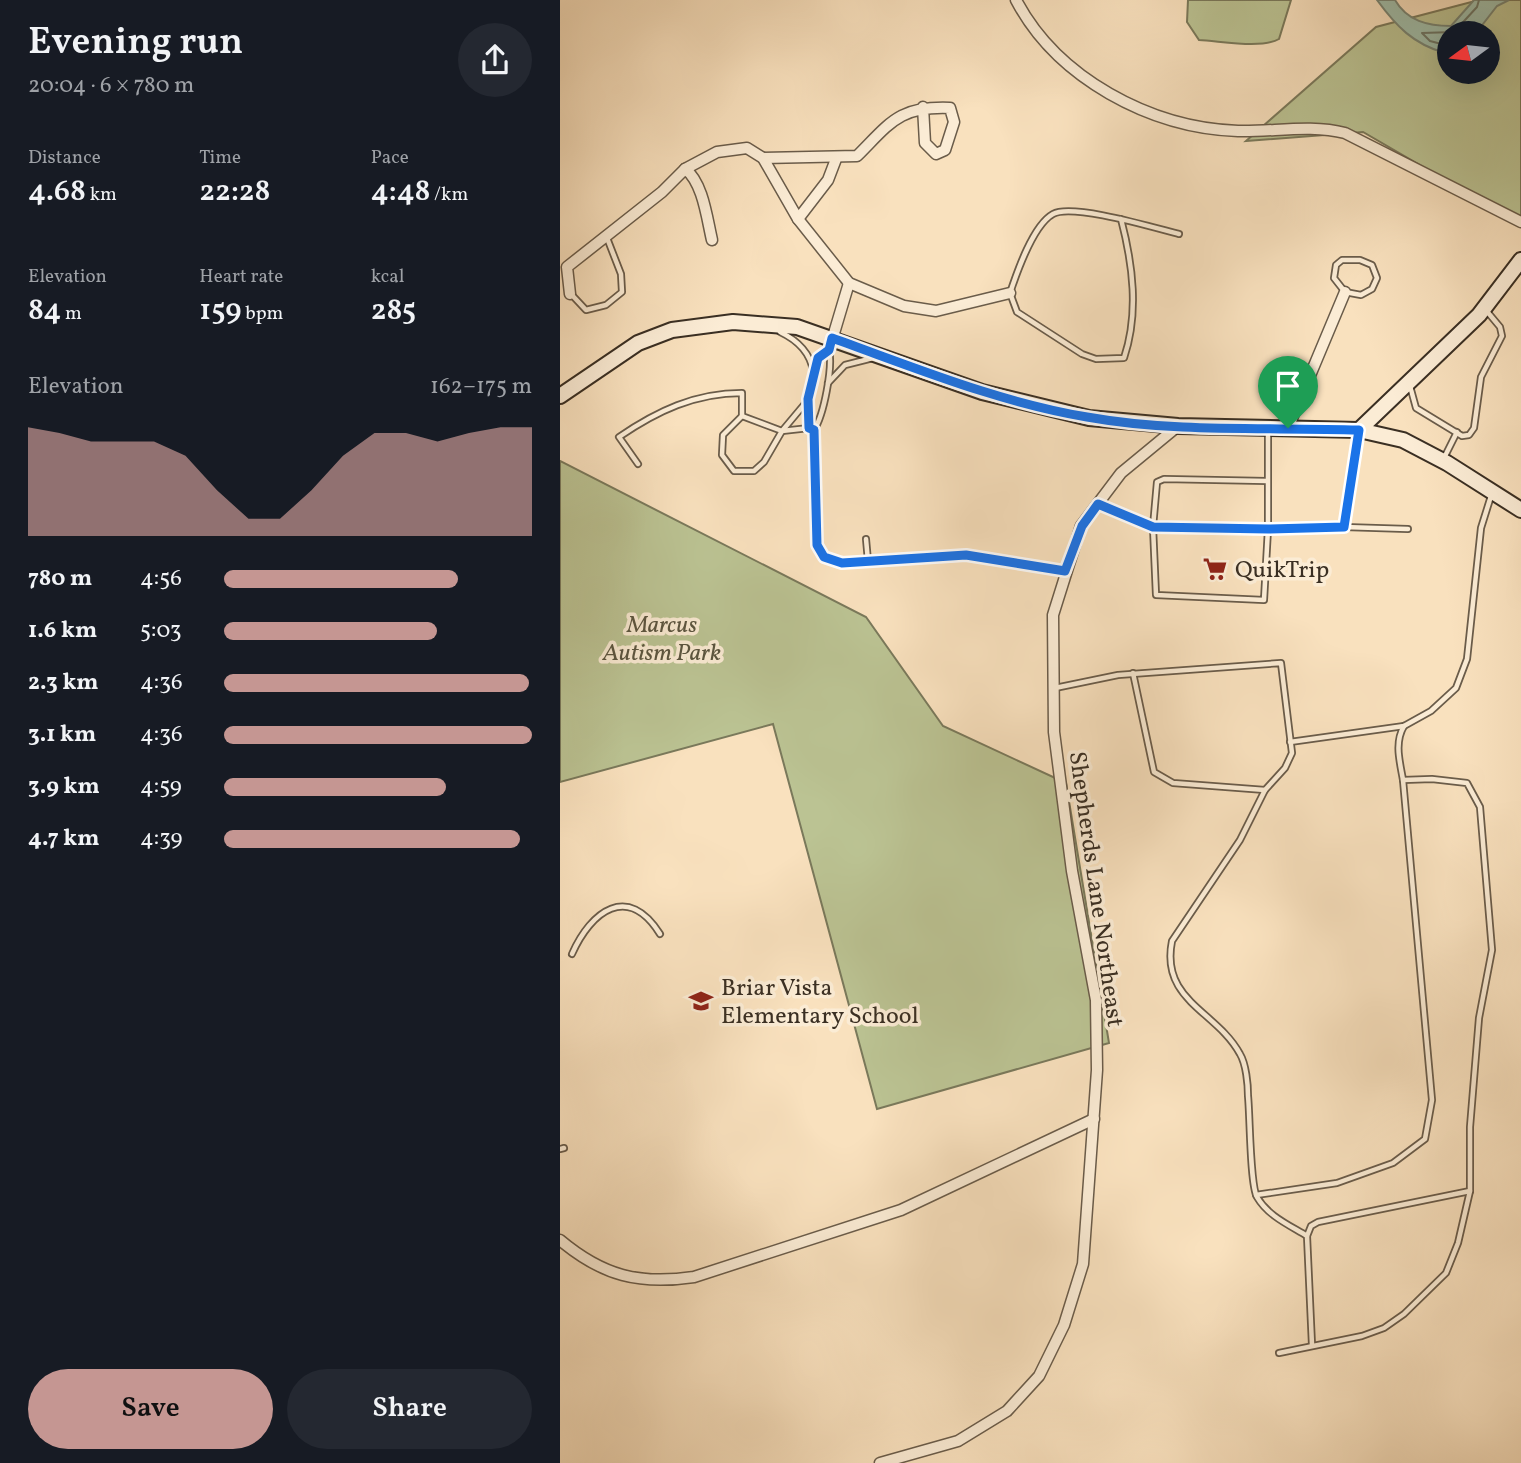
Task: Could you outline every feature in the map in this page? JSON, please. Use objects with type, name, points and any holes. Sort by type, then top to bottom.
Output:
[{"type":"main road","points":[[1359,430],[1485,309],[1521,260]]},
{"type":"main road","points":[[560,396],[638,343],[672,330],[709,323],[797,327],[830,344],[881,356],[982,392],[1089,418],[1178,426],[1359,430],[1403,440],[1443,460],[1521,510]]},
{"type":"street","points":[[1016,0],[1039,37],[1062,59],[1103,89],[1140,108],[1179,122],[1221,130],[1320,129],[1345,133],[1521,222]]},
{"type":"street","points":[[763,158],[836,159],[857,156],[906,111],[923,107],[950,108],[954,122],[945,150],[936,153],[925,143],[923,107]]},
{"type":"street","points":[[570,294],[567,282],[568,267],[607,238],[685,169],[717,152],[747,148],[763,158],[798,219],[849,282],[904,306],[936,311],[1010,293]]},
{"type":"street","points":[[798,219],[828,180],[836,159]]},
{"type":"street","points":[[685,169],[691,174],[702,200],[712,240]]},
{"type":"street","points":[[830,344],[849,282]]},
{"type":"street","points":[[1288,428],[1345,292]]},
{"type":"street","name":"Shepherds Lane Northeast","points":[[880,1463],[958,1441],[1007,1411],[1039,1376],[1064,1326],[1083,1264],[1097,1066],[1096,1000],[1072,871],[1054,732],[1053,615],[1065,571],[1082,526],[1121,472],[1178,426]]},
{"type":"street","points":[[560,1240],[585,1260],[627,1278],[660,1282],[694,1276],[901,1210],[1094,1119]]},
{"type":"lane","points":[[1121,219],[1129,250],[1134,320],[1124,358],[1096,359],[1082,354],[1017,312],[1010,293],[1042,224],[1052,214],[1065,209],[1121,219],[1179,234]]},
{"type":"lane","points":[[570,294],[586,310],[606,306],[622,292],[621,274],[607,238]]},
{"type":"lane","points":[[1342,260],[1360,260],[1372,265],[1377,278],[1372,289],[1361,295],[1345,292],[1334,278],[1336,265],[1342,260]]},
{"type":"lane","points":[[1408,381],[1416,408],[1441,424],[1469,435],[1474,428],[1482,377],[1502,336],[1500,327],[1485,309]]},
{"type":"lane","points":[[768,324],[800,345],[809,356],[813,378]]},
{"type":"lane","points":[[830,344],[818,358],[808,399],[817,545],[824,557],[842,563],[966,555],[1065,571]]},
{"type":"lane","points":[[742,416],[782,431],[811,429],[820,421],[832,363],[830,344]]},
{"type":"lane","points":[[825,387],[845,365],[881,356]]},
{"type":"lane","points":[[638,464],[619,437],[652,414],[720,393],[742,393],[742,416],[723,436],[722,455],[734,471],[754,471],[808,399]]},
{"type":"lane","points":[[1267,481],[1164,479],[1157,482],[1153,527],[1157,595],[1264,600],[1268,529],[1268,427]]},
{"type":"lane","points":[[1344,527],[1359,430]]},
{"type":"lane","points":[[1443,460],[1457,432]]},
{"type":"lane","points":[[1290,742],[1404,726],[1431,711],[1456,688],[1467,659],[1481,528],[1492,492]]},
{"type":"lane","points":[[1098,504],[1153,527],[1408,529]]},
{"type":"lane","points":[[866,538],[868,561]]},
{"type":"lane","points":[[1052,689],[1133,673],[1281,663],[1292,753],[1284,768],[1265,790],[1240,840],[1172,942],[1169,956],[1176,984],[1185,997],[1241,1055],[1248,1090],[1255,1195],[1273,1216],[1307,1236]]},
{"type":"lane","points":[[1133,673],[1154,772],[1173,783],[1265,790]]},
{"type":"lane","points":[[1255,1195],[1337,1183],[1393,1163],[1425,1139],[1432,1100],[1398,750],[1399,734],[1404,726]]},
{"type":"lane","points":[[1279,1353],[1362,1336],[1384,1328],[1430,1291],[1446,1273],[1458,1243],[1470,1191],[1470,1127],[1479,1018],[1492,950],[1480,807],[1466,783],[1432,779],[1403,780]]},
{"type":"lane","points":[[572,954],[592,922],[605,911],[619,906],[635,908],[650,919],[660,934]]},
{"type":"lane","points":[[1312,1345],[1307,1236],[1311,1226],[1318,1222],[1470,1191]]},
{"type":"green space","points":[[1188,0],[1291,0],[1279,39],[1252,44],[1199,40],[1187,22]]},
{"type":"green space","points":[[1479,0],[1521,0],[1521,224],[1363,132],[1246,141],[1376,27]]},
{"type":"green space","name":"Marcus Autism Park","points":[[560,461],[866,617],[943,726],[1066,783],[1109,1043],[877,1109],[773,724],[560,782]]},
{"type":"water","points":[[1377,0],[1395,0],[1412,17],[1437,25],[1437,50],[1414,39],[1391,18]]},
{"type":"water","points":[[1474,0],[1509,0],[1497,6],[1485,21],[1455,21]]},
{"type":"place","name":"QuikTrip","points":[[1215,569]]},
{"type":"place","name":"Briar Vista Elementary School","points":[[701,1001]]},
{"type":"route","points":[[832,338],[982,392],[1089,418],[1178,426],[1288,428],[1359,430],[1344,527],[1153,527],[1121,516],[1098,504],[1082,526],[1065,571],[966,555],[842,563],[824,557],[817,545],[814,528],[816,449],[814,430],[809,428],[808,399],[818,358],[829,350],[832,338]]}]
